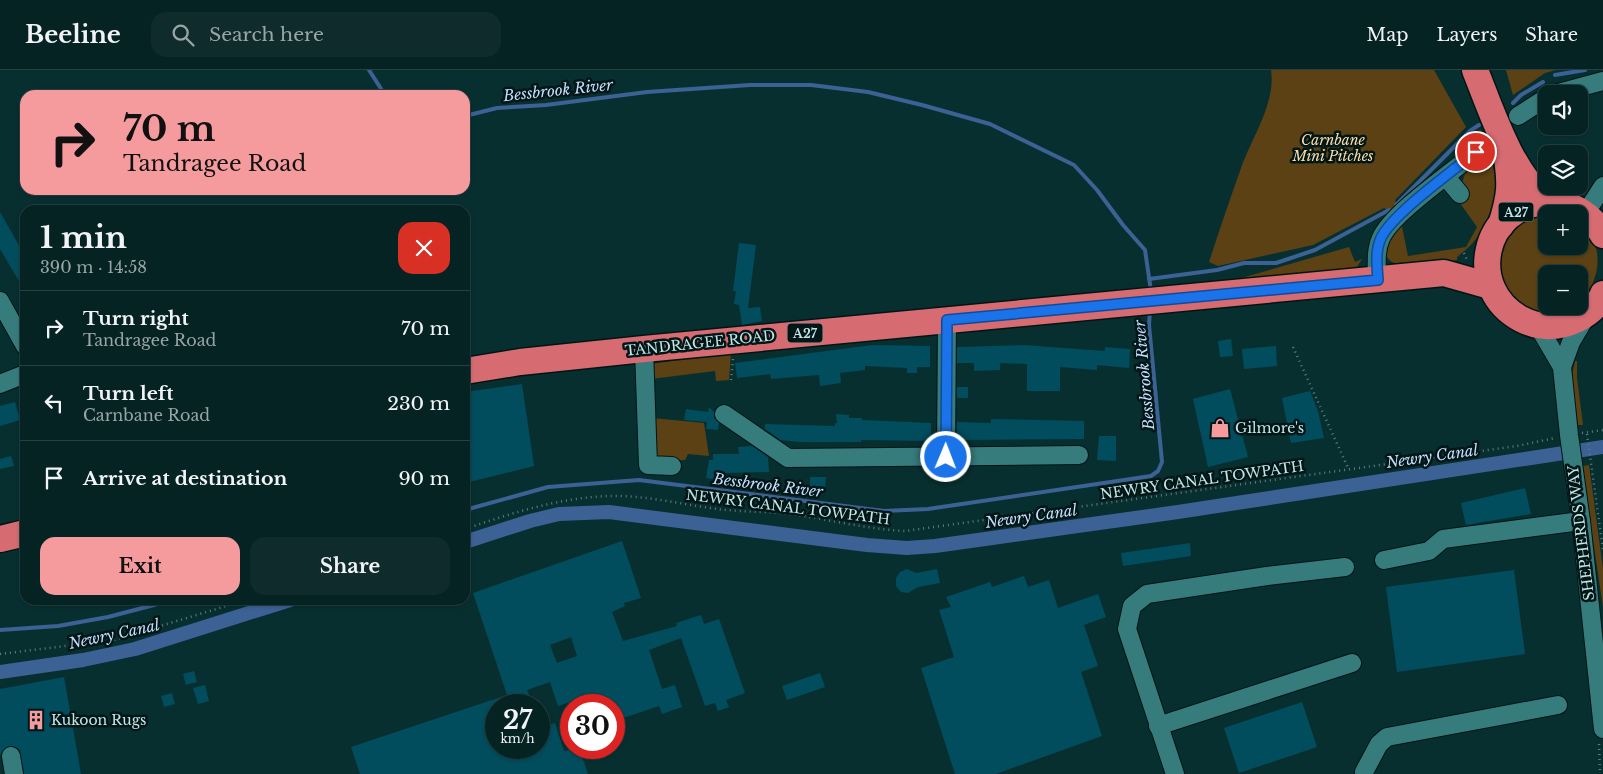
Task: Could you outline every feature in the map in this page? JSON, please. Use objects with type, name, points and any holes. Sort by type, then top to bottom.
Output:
[{"type":"highway","name":"A27","points":[[1475,70],[1504,143],[1511,182],[1509,199],[1501,225]]},
{"type":"highway","name":"A27","points":[[1504,143],[1538,195],[1547,202]]},
{"type":"highway","name":"A27","points":[[1596,304],[1564,325],[1538,326],[1508,312],[1497,300],[1490,286],[1487,254],[1492,238],[1501,225],[1514,213],[1530,205],[1547,202],[1567,205],[1597,226]]},
{"type":"highway","name":"TANDRAGEE ROAD","points":[[470,371],[520,362],[644,349],[1444,273],[1487,254]]},
{"type":"highway","name":"TANDRAGEE ROAD","points":[[1444,273],[1490,286]]},
{"type":"highway","points":[[0,539],[20,534]]},
{"type":"street","points":[[1588,85],[1603,81]]},
{"type":"street","points":[[1518,116],[1538,103]]},
{"type":"street","points":[[1378,280],[1376,255],[1382,236],[1399,215],[1476,152]]},
{"type":"street","points":[[1446,177],[1460,194]]},
{"type":"street","points":[[1597,226],[1603,186]]},
{"type":"street","points":[[0,301],[20,337]]},
{"type":"street","name":"SHEPHERDS WAY","points":[[1596,304],[1571,342],[1562,367],[1563,438],[1582,460],[1581,522],[1600,684],[1603,729]]},
{"type":"street","points":[[946,457],[947,320]]},
{"type":"street","name":"SHEPHERDS WAY","points":[[1538,326],[1562,367]]},
{"type":"street","points":[[644,349],[648,465],[672,466]]},
{"type":"street","points":[[0,384],[20,376]]},
{"type":"street","points":[[724,414],[788,458],[1079,455]]},
{"type":"street","points":[[1384,560],[1429,551],[1443,539],[1581,522]]},
{"type":"street","points":[[1175,774],[1127,628],[1130,611],[1138,600],[1147,594],[1178,588],[1345,568]]},
{"type":"street","points":[[1158,726],[1352,663]]},
{"type":"street","points":[[1362,773],[1379,744],[1387,738],[1558,705]]},
{"type":"street","points":[[11,756],[14,774]]},
{"type":"path","points":[[1293,346],[1349,470]]},
{"type":"path","points":[[731,380],[733,355]]},
{"type":"path","points":[[1603,430],[1587,433],[1582,460],[1603,550]]},
{"type":"path","name":"NEWRY CANAL TOWPATH","points":[[470,527],[553,502],[610,496],[712,508],[788,514],[879,530],[905,531],[1349,470],[1563,438]]},
{"type":"path","points":[[0,654],[114,640],[230,605]]},
{"type":"green space","name":"Carnbane Mini Pitches","points":[[1271,70],[1434,70],[1466,127],[1395,200],[1397,208],[1391,212],[1384,208],[1313,245],[1218,266],[1209,262],[1241,168],[1267,107],[1272,82]]},
{"type":"green space","points":[[1506,70],[1556,70],[1545,73],[1513,95]]},
{"type":"green space","points":[[1481,130],[1493,167],[1495,188],[1490,212],[1476,239],[1457,257],[1457,260],[1412,265],[1390,261],[1386,253],[1389,240],[1401,222],[1408,256],[1466,247],[1477,227],[1460,203],[1469,194],[1462,183],[1465,174],[1485,157],[1476,131]]},
{"type":"green space","points":[[1538,215],[1538,255],[1588,255],[1588,233],[1594,242],[1598,259],[1596,275],[1588,292],[1588,265],[1538,265],[1538,310],[1531,309],[1515,298],[1505,283],[1500,265],[1502,246],[1510,230]]},
{"type":"green space","points":[[1349,247],[1355,262],[1362,259],[1357,267],[1345,273],[1210,287]]},
{"type":"green space","points":[[731,353],[729,380],[716,381],[715,371],[651,379],[650,364]]},
{"type":"green space","points":[[1575,361],[1577,361],[1577,378],[1583,425],[1578,425],[1572,375]]},
{"type":"green space","points":[[652,418],[704,423],[709,456],[688,454],[685,460],[657,460]]},
{"type":"green space","points":[[1589,465],[1603,569],[1603,607],[1582,466]]},
{"type":"building","points":[[0,212],[20,247],[20,283],[0,249]]},
{"type":"building","points":[[739,243],[756,245],[748,308],[760,307],[762,321],[742,325],[739,305],[734,304],[736,291],[733,291]]},
{"type":"building","points":[[1231,339],[1233,356],[1220,357],[1218,341]]},
{"type":"building","points":[[872,345],[930,346],[930,367],[917,367],[917,373],[907,373],[907,368],[865,366],[865,370],[840,373],[841,383],[820,386],[819,375],[771,379],[770,374],[737,378],[735,363]]},
{"type":"building","points":[[1023,345],[1105,351],[1105,347],[1130,349],[1129,368],[1097,365],[1097,370],[1060,367],[1060,391],[1027,391],[1027,364],[1000,363],[1000,370],[974,371],[974,363],[957,363],[957,347]]},
{"type":"building","points":[[1276,346],[1277,366],[1244,369],[1242,349]]},
{"type":"building","points":[[522,384],[534,466],[470,482],[470,391]]},
{"type":"building","points":[[957,387],[968,387],[968,398],[957,398]]},
{"type":"building","name":"Gilmore's","points":[[1230,389],[1248,457],[1208,467],[1193,399]]},
{"type":"building","points":[[1310,391],[1318,411],[1324,438],[1291,443],[1282,398]]},
{"type":"building","points":[[15,402],[20,420],[0,426],[0,406]]},
{"type":"building","points":[[709,407],[714,412],[714,418],[719,423],[718,430],[706,429],[707,422],[684,420],[686,409],[708,412]]},
{"type":"building","points":[[836,414],[849,415],[849,418],[862,418],[862,420],[931,423],[931,441],[861,440],[861,442],[799,442],[781,440],[765,429],[765,424],[835,426],[835,423],[837,423]]},
{"type":"building","points":[[991,419],[1084,421],[1084,439],[957,440],[957,422],[991,423]]},
{"type":"building","points":[[1099,436],[1116,436],[1116,461],[1097,460]]},
{"type":"building","points":[[752,446],[768,457],[769,472],[726,473],[724,481],[706,478],[709,460],[713,460],[713,454],[739,454],[738,447]]},
{"type":"building","points":[[11,456],[14,466],[0,469],[0,459]]},
{"type":"building","points":[[810,477],[826,477],[825,487],[810,487]]},
{"type":"building","points":[[1525,488],[1531,514],[1466,525],[1461,503]]},
{"type":"building","points":[[622,541],[641,598],[624,603],[625,606],[612,612],[623,641],[677,626],[676,623],[701,615],[704,624],[719,619],[745,693],[726,700],[729,707],[718,711],[715,703],[705,706],[681,638],[649,650],[662,689],[675,685],[682,707],[662,714],[659,706],[625,717],[625,694],[560,694],[560,705],[558,706],[550,682],[527,690],[529,694],[507,694],[473,593]],"holes":[[[571,637],[577,656],[557,663],[550,645]]]},
{"type":"building","points":[[1190,543],[1191,556],[1123,566],[1121,553]]},
{"type":"building","points":[[907,569],[916,573],[937,569],[940,583],[918,587],[908,593],[901,592],[896,586],[896,578],[900,572]]},
{"type":"building","points":[[1514,570],[1525,654],[1397,672],[1386,587]]},
{"type":"building","points":[[1024,576],[1028,587],[1049,580],[1058,608],[1098,594],[1106,617],[1084,625],[1098,666],[1081,672],[1102,736],[996,774],[955,774],[921,668],[954,657],[939,610],[951,607],[946,597],[990,582],[992,587]]},
{"type":"building","points":[[194,671],[197,682],[186,685],[183,674]]},
{"type":"building","points":[[820,673],[825,687],[787,700],[782,686]]},
{"type":"building","name":"Kukoon Rugs","points":[[64,677],[81,774],[24,774],[19,749],[9,746],[0,755],[0,689]]},
{"type":"building","points":[[205,685],[209,701],[198,704],[193,688]]},
{"type":"building","points":[[172,693],[175,704],[164,707],[161,696]]},
{"type":"building","points":[[485,702],[485,759],[550,759],[550,725],[555,723],[560,739],[560,759],[583,759],[588,774],[360,774],[351,747]]},
{"type":"building","points":[[1302,702],[1317,747],[1239,773],[1224,728]]},
{"type":"waterway","name":"Bessbrook River","points":[[369,70],[382,90]]},
{"type":"waterway","points":[[1555,75],[1585,70]]},
{"type":"waterway","points":[[1513,103],[1521,95],[1543,82]]},
{"type":"waterway","name":"Bessbrook River","points":[[470,115],[497,108],[546,105],[647,92],[750,85],[811,85],[868,92],[922,105],[990,124],[1074,165],[1097,190],[1123,225],[1145,250],[1151,291]]},
{"type":"waterway","points":[[1396,205],[1470,131],[1479,125]]},
{"type":"waterway","points":[[1149,279],[1217,270],[1244,263],[1276,263],[1315,250],[1389,210]]},
{"type":"waterway","name":"Bessbrook River","points":[[470,509],[548,487],[639,480],[884,511],[928,509],[1151,476],[1158,471],[1162,462],[1149,325],[1150,310]]},
{"type":"waterway","name":"Newry Canal","points":[[470,540],[530,521],[559,514],[609,512],[867,545],[907,548],[935,546],[1178,512],[1603,447]]},
{"type":"waterway","name":"Bessbrook River","points":[[0,630],[58,626],[108,617],[154,605]]},
{"type":"waterway","name":"Newry Canal","points":[[0,672],[83,660],[135,649],[274,605]]},
{"type":"place","name":"Gilmore's","points":[[1220,428]]},
{"type":"place","name":"Kukoon Rugs","points":[[36,720]]},
{"type":"route","points":[[946,457],[947,320],[1378,280],[1376,255],[1382,236],[1399,215],[1476,152]]}]
